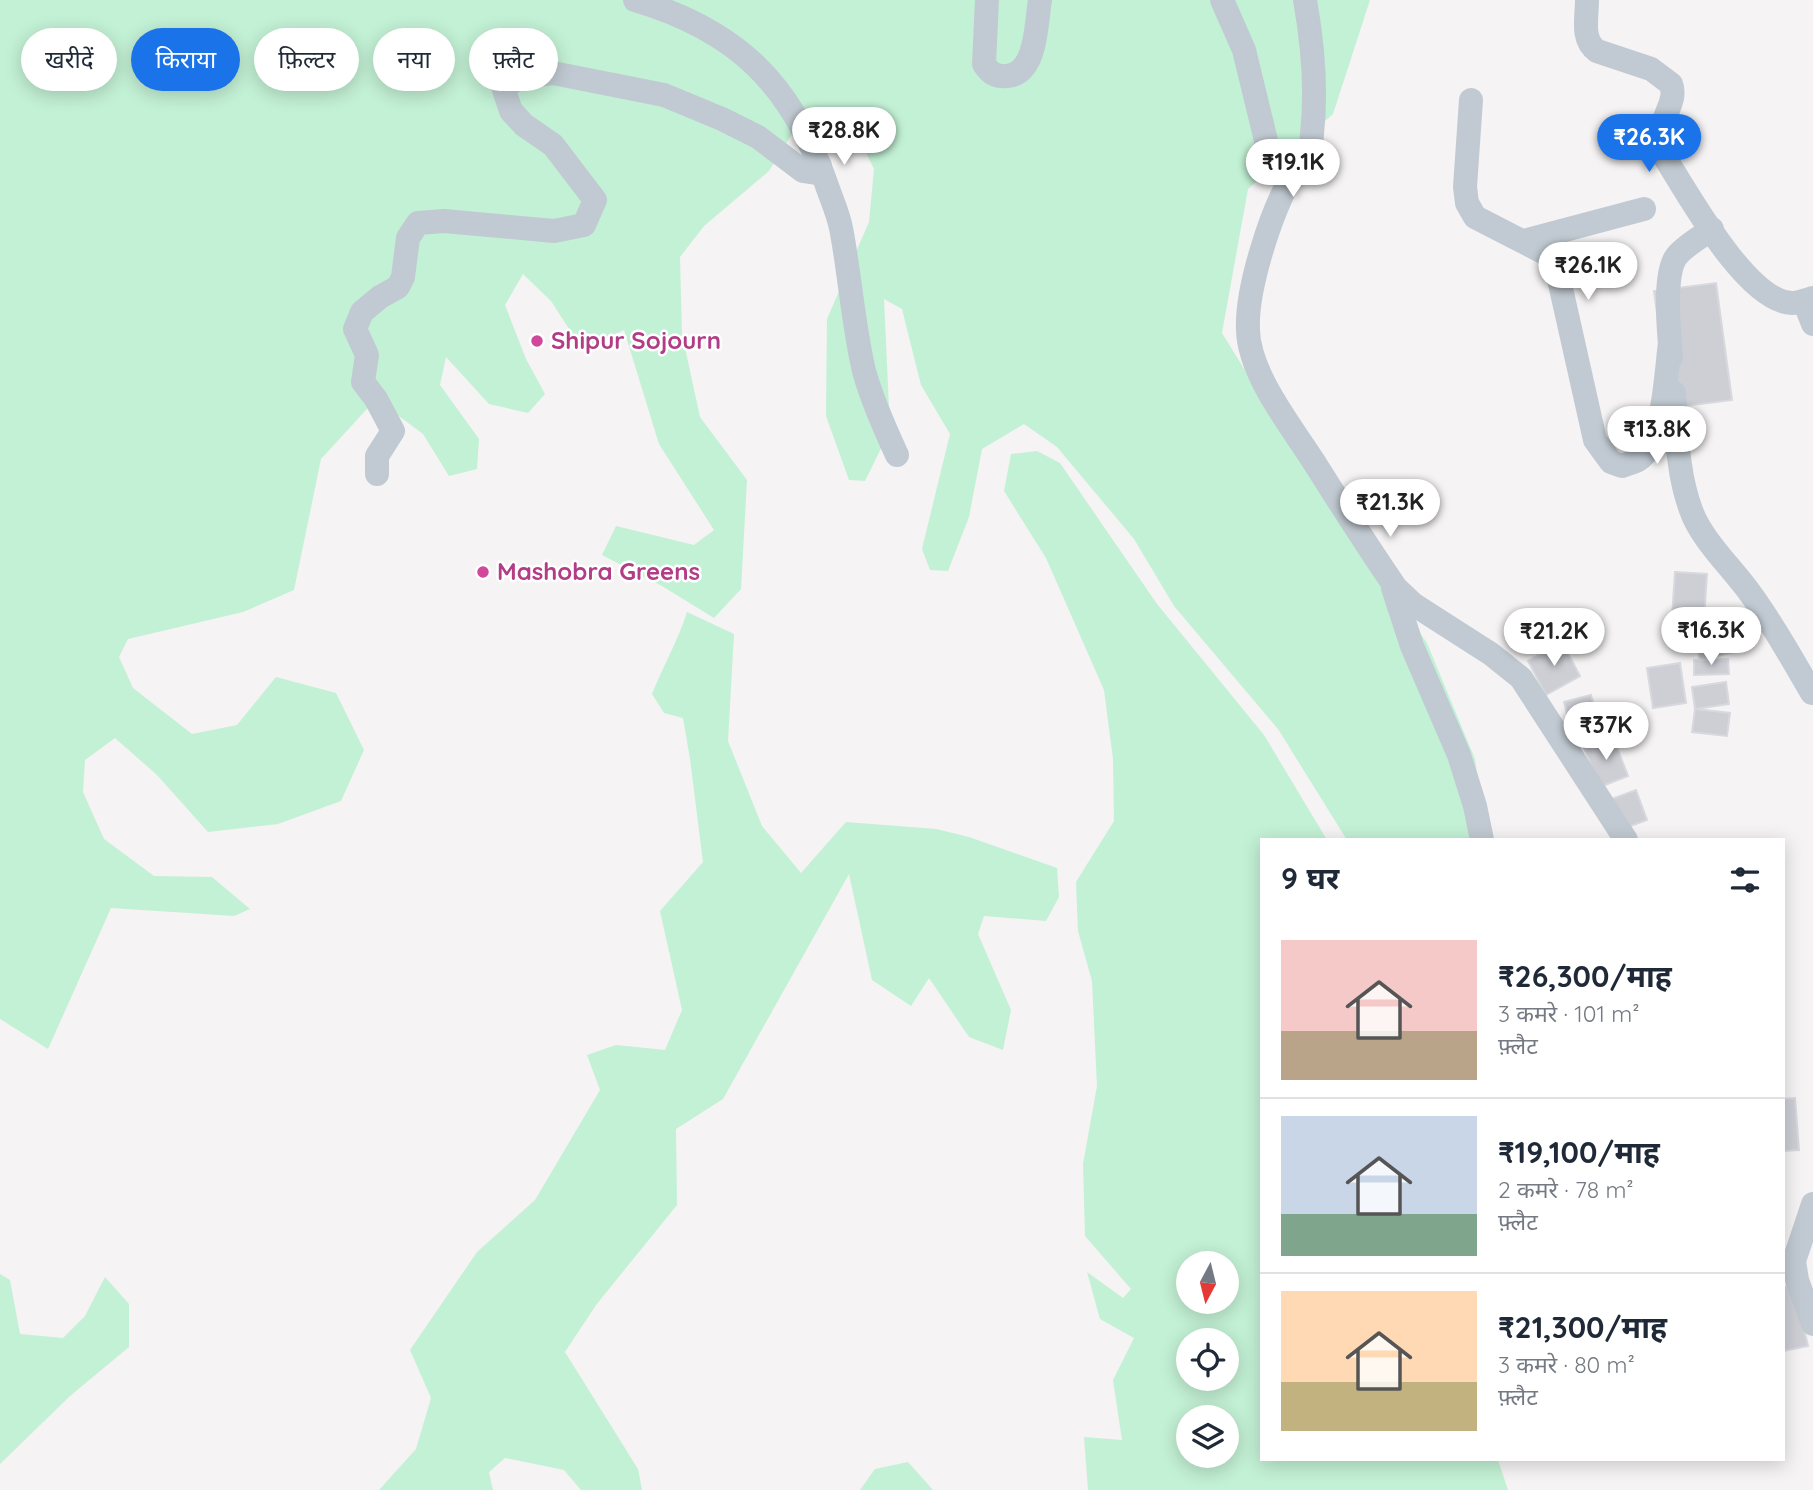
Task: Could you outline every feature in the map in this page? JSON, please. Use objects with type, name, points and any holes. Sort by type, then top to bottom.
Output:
[{"type":"street","points":[[635,0],[672,11],[705,28],[748,58],[776,86],[817,156],[841,225],[864,370],[876,411],[897,455]]},
{"type":"street","points":[[986,0],[984,64],[989,72],[998,77],[1012,76],[1024,69],[1031,55],[1040,0]]},
{"type":"street","points":[[1222,0],[1244,50],[1270,157],[1278,174],[1292,176]]},
{"type":"street","points":[[1305,0],[1312,36],[1316,97],[1310,156],[1303,170],[1292,176],[1273,215],[1252,290],[1248,330],[1254,362],[1279,407],[1391,581],[1413,604],[1491,654],[1521,678],[1625,838]]},
{"type":"street","points":[[1587,0],[1586,32],[1590,46],[1597,51],[1651,69],[1671,84],[1674,97],[1662,121],[1658,140],[1662,153],[1735,264],[1755,286],[1780,301],[1810,307]]},
{"type":"street","points":[[377,474],[377,456],[393,431],[376,399],[363,382],[366,355],[355,329],[362,312],[398,287],[404,277],[408,238],[418,223],[444,221],[554,231],[584,225],[595,200],[553,145],[524,125],[511,111],[503,90],[515,79],[553,73],[664,95],[758,137],[803,171],[816,173],[820,166]]},
{"type":"street","points":[[1471,100],[1465,187],[1467,203],[1475,217],[1545,253],[1556,266],[1595,440],[1611,462],[1622,466],[1640,460],[1654,437],[1660,421],[1670,343]]},
{"type":"street","points":[[1524,241],[1644,209]]},
{"type":"street","points":[[1712,229],[1677,256],[1669,280],[1670,343],[1680,464],[1691,511],[1709,540],[1758,604],[1812,693]]},
{"type":"street","points":[[1391,581],[1412,646],[1459,755],[1482,838]]},
{"type":"street","points":[[1813,1204],[1794,1261],[1797,1280],[1813,1324]]},
{"type":"green space","points":[[0,0],[1370,0],[1333,114],[1248,189],[1222,333],[1301,461],[1427,643],[1475,759],[1486,838],[1346,838],[1278,729],[1174,606],[1134,539],[1057,447],[1024,424],[982,449],[969,517],[948,571],[930,570],[922,549],[950,434],[921,385],[902,309],[884,299],[890,430],[865,481],[849,480],[826,416],[827,319],[869,222],[874,169],[849,118],[807,110],[769,171],[704,226],[680,257],[682,334],[700,417],[747,480],[741,589],[714,618],[662,586],[602,555],[616,526],[694,545],[714,530],[659,444],[624,330],[582,349],[551,301],[523,274],[505,305],[526,359],[545,394],[528,413],[489,404],[446,357],[440,385],[479,439],[477,469],[449,476],[423,434],[376,399],[321,459],[294,590],[243,612],[128,639],[119,657],[133,688],[192,734],[237,725],[276,677],[336,693],[364,750],[341,801],[278,824],[208,832],[157,775],[115,738],[85,760],[83,792],[104,839],[154,876],[212,877],[250,909],[234,916],[111,908],[48,1049],[0,1019]]},
{"type":"green space","points":[[1037,451],[1060,463],[1157,604],[1264,735],[1326,838],[1260,838],[1260,1461],[1498,1461],[1508,1490],[1088,1490],[1084,1437],[1122,1440],[1113,1380],[1134,1338],[1100,1319],[1087,1272],[1123,1298],[1131,1289],[1085,1236],[1083,1164],[1097,1086],[1092,981],[1078,931],[1076,882],[1114,821],[1113,759],[1104,690],[1046,558],[1004,491],[1011,454]]},
{"type":"green space","points":[[687,612],[734,634],[728,741],[762,826],[801,873],[846,822],[936,829],[969,837],[1057,868],[1059,897],[1046,921],[984,916],[978,934],[1011,1010],[1003,1050],[969,1037],[929,978],[911,1006],[872,980],[849,874],[723,1099],[676,1129],[677,1205],[596,1305],[565,1352],[638,1469],[642,1490],[581,1490],[564,1470],[505,1458],[489,1472],[493,1490],[379,1490],[416,1449],[431,1398],[410,1350],[477,1252],[535,1200],[600,1090],[587,1055],[616,1045],[665,1050],[682,1010],[660,911],[703,862],[683,718],[664,713],[652,694]]},
{"type":"green space","points":[[0,1274],[10,1280],[20,1334],[63,1338],[85,1316],[105,1277],[129,1304],[129,1347],[70,1396],[0,1464]]},
{"type":"green space","points":[[908,1462],[933,1490],[860,1490],[875,1469]]},
{"type":"building","points":[[1716,283],[1732,400],[1670,408],[1654,291]]},
{"type":"building","points":[[1675,572],[1707,574],[1704,620],[1672,618]]},
{"type":"building","points":[[1726,615],[1734,652],[1700,660],[1691,623]]},
{"type":"building","points":[[1562,642],[1580,676],[1546,695],[1528,661]]},
{"type":"building","points":[[1728,659],[1729,674],[1694,675],[1694,660]]},
{"type":"building","points":[[1680,663],[1686,703],[1653,708],[1647,668]]},
{"type":"building","points":[[1726,682],[1729,704],[1695,709],[1692,687]]},
{"type":"building","points":[[1591,695],[1600,728],[1573,735],[1564,702]]},
{"type":"building","points":[[1695,709],[1730,713],[1727,736],[1692,732]]},
{"type":"building","points":[[1613,737],[1628,776],[1600,787],[1584,748]]},
{"type":"building","points":[[1636,790],[1647,820],[1609,834],[1598,804]]},
{"type":"building","points":[[1795,1098],[1799,1150],[1785,1151],[1785,1099]]},
{"type":"building","points":[[1794,1285],[1808,1346],[1785,1351],[1785,1287]]},
{"type":"place","name":"Shipur Sojourn","points":[[537,341]]},
{"type":"place","name":"Mashobra Greens","points":[[483,572]]}]
